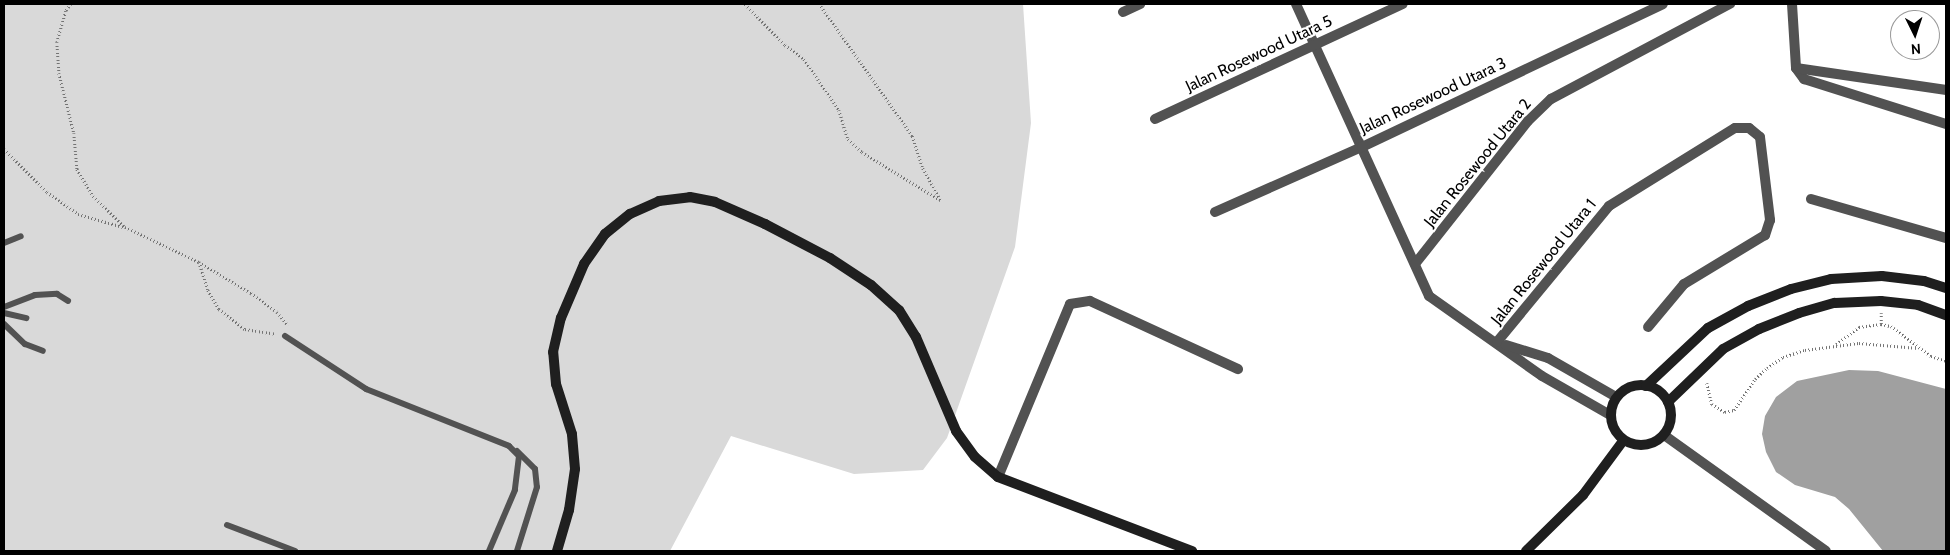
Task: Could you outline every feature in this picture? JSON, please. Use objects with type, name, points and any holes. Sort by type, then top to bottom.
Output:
[{"type":"street","points":[[1123,12],[1140,4]]},
{"type":"street","points":[[1296,4],[1429,296],[1498,342],[1542,376],[1610,416]]},
{"type":"street","name":"Jalan Rosewood Utara 5","points":[[1155,119],[1403,4]]},
{"type":"street","name":"Jalan Rosewood Utara 3","points":[[1215,212],[1362,147],[1663,4]]},
{"type":"street","name":"Jalan Rosewood Utara 2","points":[[1414,264],[1528,120],[1551,100],[1730,4]]},
{"type":"street","points":[[1792,4],[1796,68],[1804,79],[1946,124]]},
{"type":"street","points":[[1796,68],[1946,90]]},
{"type":"street","name":"Jalan Rosewood Utara 1","points":[[1498,342],[1609,206],[1735,128],[1749,128],[1760,137],[1770,220],[1765,235],[1684,284],[1648,327]]},
{"type":"street","points":[[557,551],[569,510],[575,469],[572,434],[556,384],[553,352],[561,318],[584,264],[605,234],[630,214],[659,201],[690,197],[715,202],[773,228],[872,285],[899,310],[916,337],[956,431],[976,457],[998,477],[1192,551]]},
{"type":"street","points":[[1811,199],[1946,238]]},
{"type":"street","points":[[1646,386],[1708,328],[1748,306],[1791,289],[1831,279],[1882,276],[1924,281],[1946,288]]},
{"type":"street","points":[[998,477],[1070,304],[1090,301],[1238,369]]},
{"type":"street","points":[[1668,402],[1723,349],[1758,329],[1835,303],[1881,301],[1918,305],[1946,315]]},
{"type":"street","points":[[1498,342],[1548,358],[1616,398]]},
{"type":"street","points":[[1646,386],[1655,388],[1668,402],[1671,419],[1664,435],[1645,446],[1624,441],[1616,434],[1610,416],[1616,398],[1630,387],[1646,386]]},
{"type":"street","points":[[1664,435],[1826,551]]},
{"type":"street","points":[[1526,551],[1583,495],[1624,441]]},
{"type":"lane","points":[[4,243],[21,236]]},
{"type":"lane","points":[[4,307],[35,295],[57,294],[68,301]]},
{"type":"lane","points":[[4,313],[26,318]]},
{"type":"lane","points":[[4,324],[25,344],[43,351]]},
{"type":"lane","points":[[285,336],[366,389],[509,446],[527,459],[535,470],[537,487],[517,551]]},
{"type":"lane","points":[[489,551],[515,490],[519,456],[509,446]]},
{"type":"lane","points":[[227,525],[295,551]]},
{"type":"path","points":[[71,4],[66,11],[57,42],[59,73],[74,133],[77,169],[93,196],[125,227]]},
{"type":"path","points":[[745,4],[785,45],[804,59],[839,110],[848,139],[862,152],[940,200],[922,167],[912,136],[819,4]]},
{"type":"path","points":[[4,149],[47,192],[78,214],[125,227],[199,262],[277,312],[293,331],[285,336],[246,329],[219,309],[208,290],[199,262]]},
{"type":"path","points":[[1834,345],[1859,327],[1881,324],[1901,333],[1918,348],[1946,361]]},
{"type":"path","points":[[1699,372],[1707,382],[1712,404],[1725,412],[1734,410],[1755,379],[1783,357],[1834,345],[1880,343],[1918,348]]},
{"type":"shaded area","points":[[4,4],[1023,4],[1031,123],[1015,247],[947,438],[923,470],[854,474],[731,436],[670,551],[4,551]]},
{"type":"shaded area","points":[[1849,370],[1878,371],[1946,389],[1946,551],[1883,551],[1849,509],[1835,497],[1795,485],[1776,472],[1766,452],[1762,434],[1765,416],[1776,397],[1797,381]]}]
